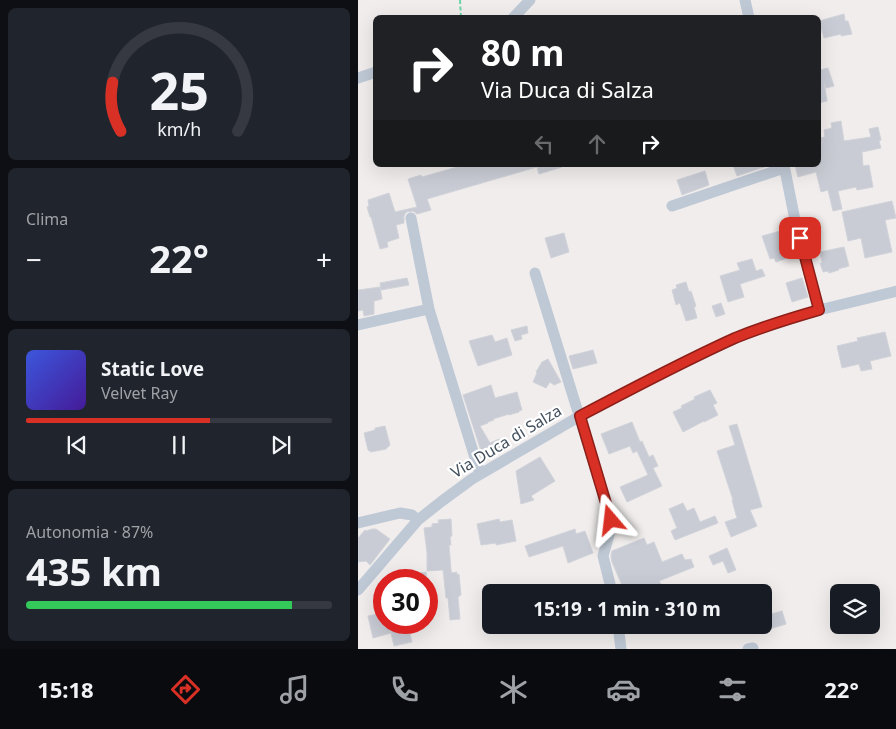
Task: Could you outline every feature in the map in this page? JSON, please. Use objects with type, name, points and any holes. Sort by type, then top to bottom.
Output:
[{"type":"street","points":[[517,15],[530,0]]},
{"type":"street","points":[[745,0],[748,15]]},
{"type":"street","points":[[358,78],[373,73]]},
{"type":"street","points":[[672,206],[781,167]]},
{"type":"street","points":[[784,167],[795,220],[819,310]]},
{"type":"street","points":[[411,218],[428,310],[480,474]]},
{"type":"street","points":[[535,273],[611,520],[611,528],[603,556],[610,584]]},
{"type":"street","name":"Via Duca di Salza","points":[[358,590],[418,520],[455,490],[580,416],[662,373],[736,338],[819,310],[896,291]]},
{"type":"street","points":[[358,325],[428,310]]},
{"type":"street","points":[[358,523],[400,514],[412,515],[418,520]]},
{"type":"street","points":[[619,634],[621,649]]},
{"type":"path","points":[[460,0],[461,15]]},
{"type":"building","points":[[844,14],[845,21],[848,21],[852,34],[841,36],[841,34],[824,38],[821,20]]},
{"type":"building","points":[[828,68],[834,86],[826,88],[824,82],[827,101],[821,102],[821,72],[821,70]]},
{"type":"building","points":[[841,121],[844,141],[871,137],[869,129],[878,127],[881,140],[879,141],[881,148],[862,152],[863,166],[869,165],[873,187],[857,190],[856,187],[838,191],[842,209],[833,211],[828,190],[821,192],[816,172],[798,177],[796,167],[821,167],[821,138],[825,137],[824,130],[832,128],[831,123]]},
{"type":"building","points":[[457,167],[537,167],[427,199],[431,210],[417,214],[413,211],[406,212],[404,223],[396,225],[399,238],[387,242],[388,247],[380,249],[367,207],[369,206],[368,200],[389,193],[395,212],[417,207],[408,179],[421,175],[422,177]]},
{"type":"building","points":[[537,167],[562,167],[539,174]]},
{"type":"building","points":[[734,167],[764,167],[737,176]]},
{"type":"building","points":[[705,171],[709,185],[682,195],[677,180]]},
{"type":"building","points":[[892,201],[896,218],[885,220],[892,252],[865,258],[861,238],[848,241],[842,212]]},
{"type":"building","points":[[787,229],[794,251],[789,253],[790,257],[776,262],[774,258],[770,259],[762,236]]},
{"type":"building","points":[[564,233],[569,252],[551,258],[545,238]]},
{"type":"building","points":[[844,247],[849,266],[829,273],[828,271],[823,272],[820,263],[822,263],[820,252]]},
{"type":"building","points":[[752,259],[756,271],[762,269],[765,276],[740,284],[744,297],[728,302],[720,276],[740,270],[737,263]]},
{"type":"building","points":[[407,278],[409,285],[381,290],[380,283]]},
{"type":"building","points":[[802,278],[808,297],[792,302],[786,283]]},
{"type":"building","points":[[686,282],[696,306],[694,307],[697,318],[686,321],[680,303],[676,305],[672,290],[677,288],[676,285]]},
{"type":"building","points":[[380,287],[382,299],[374,301],[374,314],[364,316],[363,310],[358,311],[358,290]]},
{"type":"building","points":[[721,303],[725,314],[716,317],[712,306]]},
{"type":"building","points":[[527,326],[528,333],[521,335],[522,339],[515,341],[511,330]]},
{"type":"building","points":[[885,332],[891,356],[870,361],[872,369],[861,371],[859,364],[842,368],[837,346],[858,341],[857,338]]},
{"type":"building","points":[[492,335],[495,342],[507,338],[512,355],[478,366],[469,341]]},
{"type":"building","points":[[593,350],[597,363],[573,369],[569,356]]},
{"type":"building","points":[[548,359],[561,382],[554,385],[550,382],[546,388],[533,382],[542,362]]},
{"type":"building","points":[[491,385],[495,398],[517,392],[522,410],[493,419],[480,426],[490,443],[499,439],[505,449],[485,459],[463,395]]},
{"type":"building","points":[[710,390],[717,403],[713,405],[718,415],[683,432],[673,412],[695,399],[694,397]]},
{"type":"building","points":[[632,422],[640,442],[642,441],[649,457],[653,455],[658,466],[653,468],[662,486],[627,502],[620,487],[648,475],[637,451],[633,453],[630,446],[609,454],[601,434]]},
{"type":"building","points":[[737,424],[762,507],[750,510],[757,526],[731,537],[725,522],[737,518],[717,451],[735,445],[729,426]]},
{"type":"building","points":[[385,426],[390,445],[386,449],[371,452],[368,450],[364,433]]},
{"type":"building","points":[[540,457],[555,481],[531,496],[534,500],[521,504],[516,471]]},
{"type":"building","points":[[683,503],[687,511],[694,508],[700,522],[715,516],[718,523],[675,540],[671,531],[677,528],[669,509]]},
{"type":"building","points":[[451,519],[452,536],[450,537],[451,545],[449,545],[451,570],[452,573],[457,572],[457,575],[459,574],[461,595],[458,597],[460,619],[450,620],[443,570],[427,569],[424,528],[432,527],[432,524],[439,523],[438,520]]},
{"type":"building","points":[[499,519],[500,522],[512,520],[516,541],[496,545],[496,543],[481,545],[477,524]]},
{"type":"building","points":[[376,529],[390,539],[370,565],[366,561],[358,562],[358,538],[365,530]]},
{"type":"building","points":[[575,529],[576,534],[585,531],[593,553],[568,563],[563,546],[529,557],[525,546]]},
{"type":"building","points":[[644,538],[647,545],[654,542],[662,562],[682,554],[685,560],[691,559],[694,567],[659,581],[661,584],[622,584],[612,562],[612,551]]},
{"type":"building","points":[[727,548],[736,570],[728,573],[723,561],[713,565],[709,556]]},
{"type":"building","points":[[782,611],[786,624],[772,628],[772,614]]},
{"type":"building","points":[[373,615],[373,634],[387,634],[373,638],[368,616]]},
{"type":"building","points":[[391,634],[410,634],[412,642],[394,646]]},
{"type":"route","points":[[611,520],[580,416],[662,373],[736,338],[819,310],[800,238]]}]
